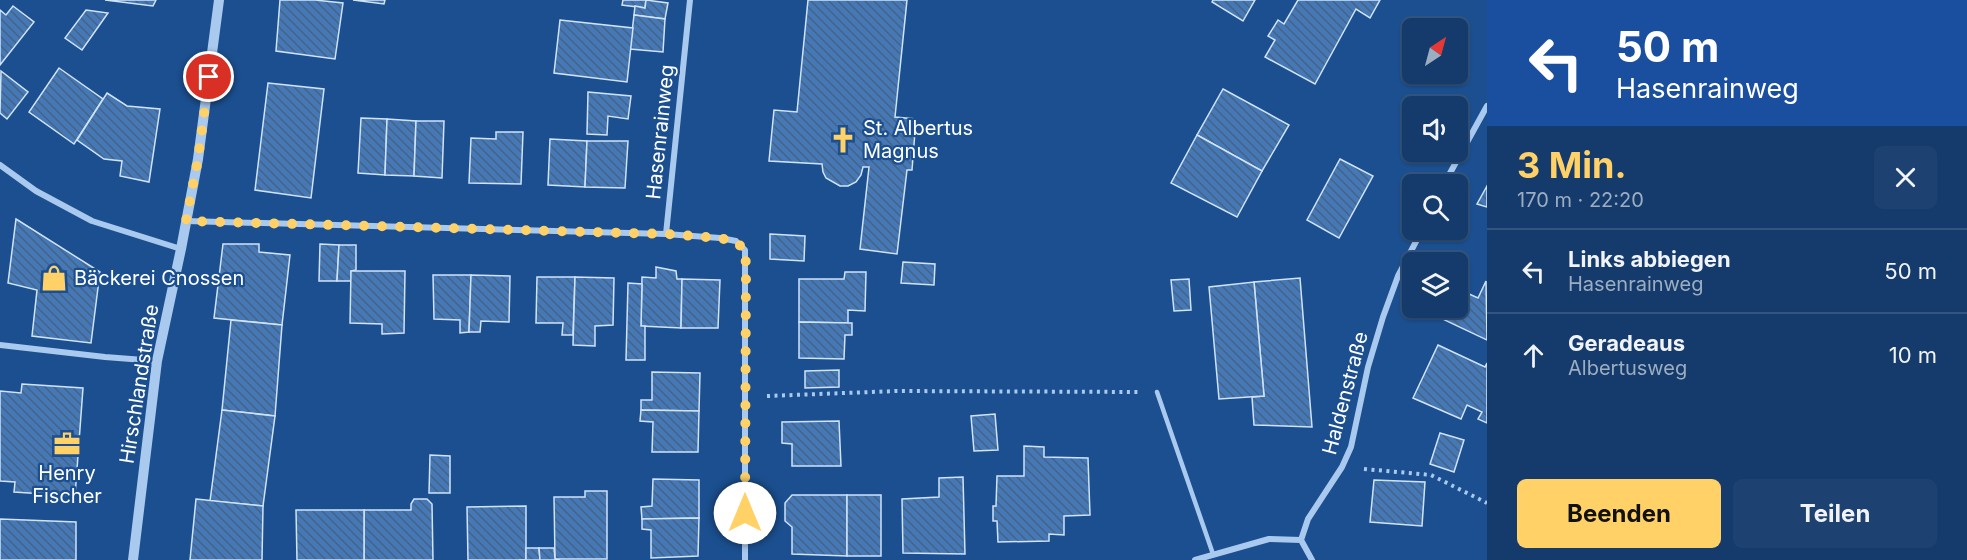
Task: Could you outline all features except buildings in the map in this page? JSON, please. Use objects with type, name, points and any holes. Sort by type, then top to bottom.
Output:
[{"type":"street","name":"Hirschlandstraße","points":[[133,560],[157,361],[198,159],[219,0]]},
{"type":"street","name":"Hasenrainweg","points":[[666,234],[690,0]]},
{"type":"street","points":[[1450,174],[1487,106]]},
{"type":"street","points":[[0,165],[36,191],[92,221],[181,249]]},
{"type":"street","points":[[186,221],[666,234],[720,238],[736,242],[745,250],[745,560]]},
{"type":"street","name":"Haldenstraße","points":[[1301,540],[1308,519],[1342,467],[1351,447],[1368,367],[1383,317],[1398,276],[1417,240]]},
{"type":"street","points":[[0,345],[157,361]]},
{"type":"street","points":[[1195,560],[1269,540],[1301,540],[1312,560]]},
{"type":"lane","points":[[1157,392],[1213,554]]},
{"type":"path","points":[[745,397],[897,392],[1157,392]]},
{"type":"path","points":[[1342,467],[1431,475],[1487,503]]},
{"type":"place","name":"St. Albertus Magnus","points":[[843,140]]},
{"type":"place","name":"Bäckerei Cnossen","points":[[54,278]]},
{"type":"place","name":"Henry Fischer","points":[[67,444]]},
{"type":"route","points":[[209,77],[198,159],[186,221],[666,234],[720,238],[736,242],[745,250],[746,266],[745,513]]}]
